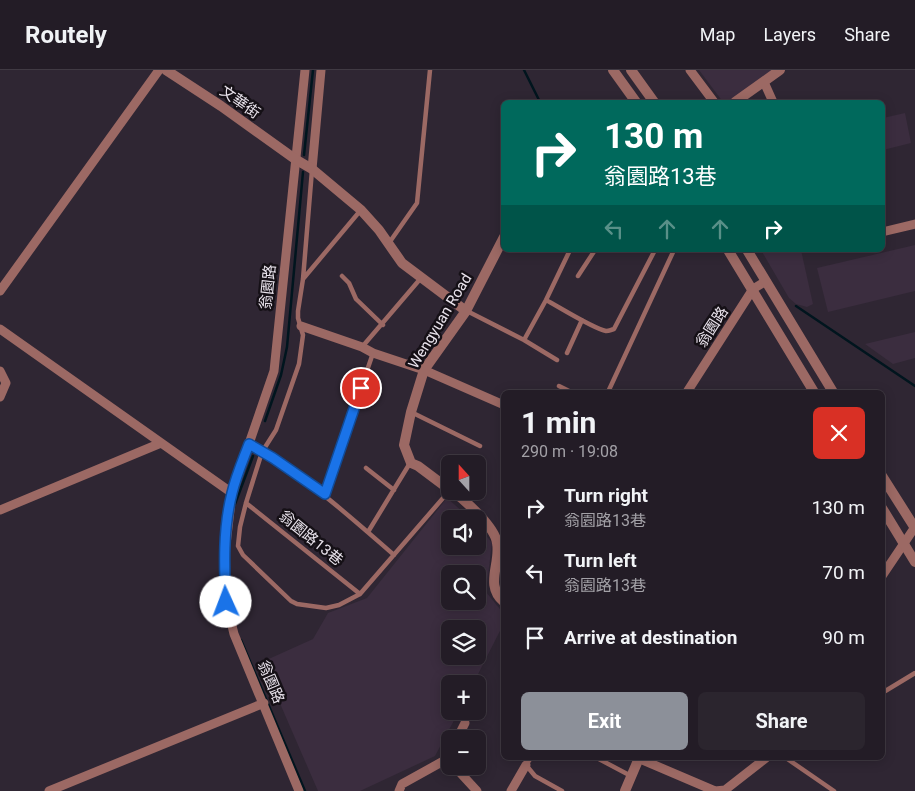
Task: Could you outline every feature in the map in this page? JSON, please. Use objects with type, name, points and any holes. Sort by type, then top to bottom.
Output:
[{"type":"street","points":[[0,291],[159,70]]},
{"type":"street","name":"文華街","points":[[166,70],[221,106],[295,160]]},
{"type":"street","name":"翁園路","points":[[299,791],[234,634],[226,602],[224,562],[232,493],[274,371],[305,70]]},
{"type":"street","points":[[312,169],[321,70]]},
{"type":"street","points":[[613,70],[635,100]]},
{"type":"street","points":[[631,70],[653,100]]},
{"type":"street","points":[[690,70],[712,100]]},
{"type":"street","points":[[739,100],[780,70]]},
{"type":"street","points":[[764,82],[772,100]]},
{"type":"street","points":[[295,160],[312,169],[360,210],[379,230],[402,263],[466,310]]},
{"type":"street","points":[[885,231],[915,224]]},
{"type":"street","name":"Wengyuan Road","points":[[410,463],[404,445],[411,412],[424,370],[466,310],[501,243]]},
{"type":"street","points":[[729,252],[813,390]]},
{"type":"street","points":[[748,252],[831,390]]},
{"type":"street","name":"翁園路","points":[[688,390],[753,289],[766,281]]},
{"type":"street","points":[[301,326],[424,370],[501,404]]},
{"type":"street","points":[[0,329],[232,493]]},
{"type":"street","points":[[0,371],[6,383],[0,397]]},
{"type":"street","points":[[0,510],[161,443]]},
{"type":"street","points":[[410,463],[418,466],[441,483]]},
{"type":"street","points":[[885,481],[915,527],[885,572]]},
{"type":"street","points":[[461,500],[488,526],[495,536],[498,544],[493,582],[495,592],[501,599]]},
{"type":"street","points":[[885,513],[915,562]]},
{"type":"street","points":[[49,791],[264,703]]},
{"type":"street","points":[[462,730],[465,723]]},
{"type":"street","points":[[625,791],[637,760]]},
{"type":"street","points":[[643,760],[715,791],[725,790],[763,760]]},
{"type":"street","points":[[511,791],[528,761]]},
{"type":"street","points":[[399,791],[402,784],[441,762]]},
{"type":"street","points":[[462,775],[477,791]]},
{"type":"lane","points":[[388,244],[417,203],[430,70]]},
{"type":"lane","points":[[312,169],[303,279],[298,311],[298,318],[304,335],[299,364],[276,430],[262,452],[246,502],[238,546],[243,555],[291,601],[301,606],[326,608],[339,605],[360,594],[443,500]]},
{"type":"lane","points":[[303,279],[360,210]]},
{"type":"lane","points":[[524,340],[569,252]]},
{"type":"lane","points":[[578,276],[594,252]]},
{"type":"lane","points":[[546,300],[582,320],[605,331],[610,331],[614,329],[654,252]]},
{"type":"lane","points":[[609,390],[673,252]]},
{"type":"lane","points":[[342,276],[350,283],[356,300],[383,325]]},
{"type":"lane","points":[[362,347],[383,325],[421,278]]},
{"type":"lane","points":[[466,310],[524,340],[557,360]]},
{"type":"lane","points":[[567,353],[582,320]]},
{"type":"lane","points":[[325,494],[373,353]]},
{"type":"lane","points":[[559,386],[567,390]]},
{"type":"lane","points":[[411,412],[480,446]]},
{"type":"lane","points":[[249,444],[325,494],[394,555]]},
{"type":"lane","points":[[368,532],[410,463]]},
{"type":"lane","points":[[366,468],[394,490]]},
{"type":"lane","name":"翁園路13巷","points":[[246,502],[360,594]]},
{"type":"lane","points":[[885,691],[915,673]]},
{"type":"lane","points":[[601,760],[632,776]]},
{"type":"lane","points":[[789,760],[834,791]]},
{"type":"lane","points":[[528,761],[535,776],[562,791]]},
{"type":"shaded area","points":[[699,70],[772,70],[731,100],[722,100]]},
{"type":"shaded area","points":[[905,113],[911,143],[885,150],[885,118]]},
{"type":"shaded area","points":[[915,245],[915,291],[828,312],[817,268]]},
{"type":"shaded area","points":[[762,252],[801,252],[813,304],[807,307],[796,304],[789,298]]},
{"type":"shaded area","points":[[915,332],[915,358],[893,364],[865,344]]},
{"type":"shaded area","points":[[445,500],[449,500],[461,510],[441,510],[441,555],[486,555],[486,535],[492,543],[486,592],[501,610],[501,629],[486,658],[486,620],[441,620],[441,665],[483,665],[478,675],[441,675],[441,720],[454,720],[449,730],[441,730],[441,745],[435,756],[360,791],[318,791],[262,662],[313,639],[328,613],[367,598]]},
{"type":"waterway","points":[[304,155],[313,70]]},
{"type":"waterway","points":[[524,70],[539,100]]},
{"type":"waterway","points":[[265,421],[281,375],[287,347],[303,172]]},
{"type":"waterway","points":[[796,306],[915,386]]},
{"type":"waterway","points":[[235,504],[253,456]]},
{"type":"waterway","points":[[241,640],[305,791]]},
{"type":"route","points":[[226,602],[224,562],[232,493],[249,444],[325,494],[361,388]]}]
